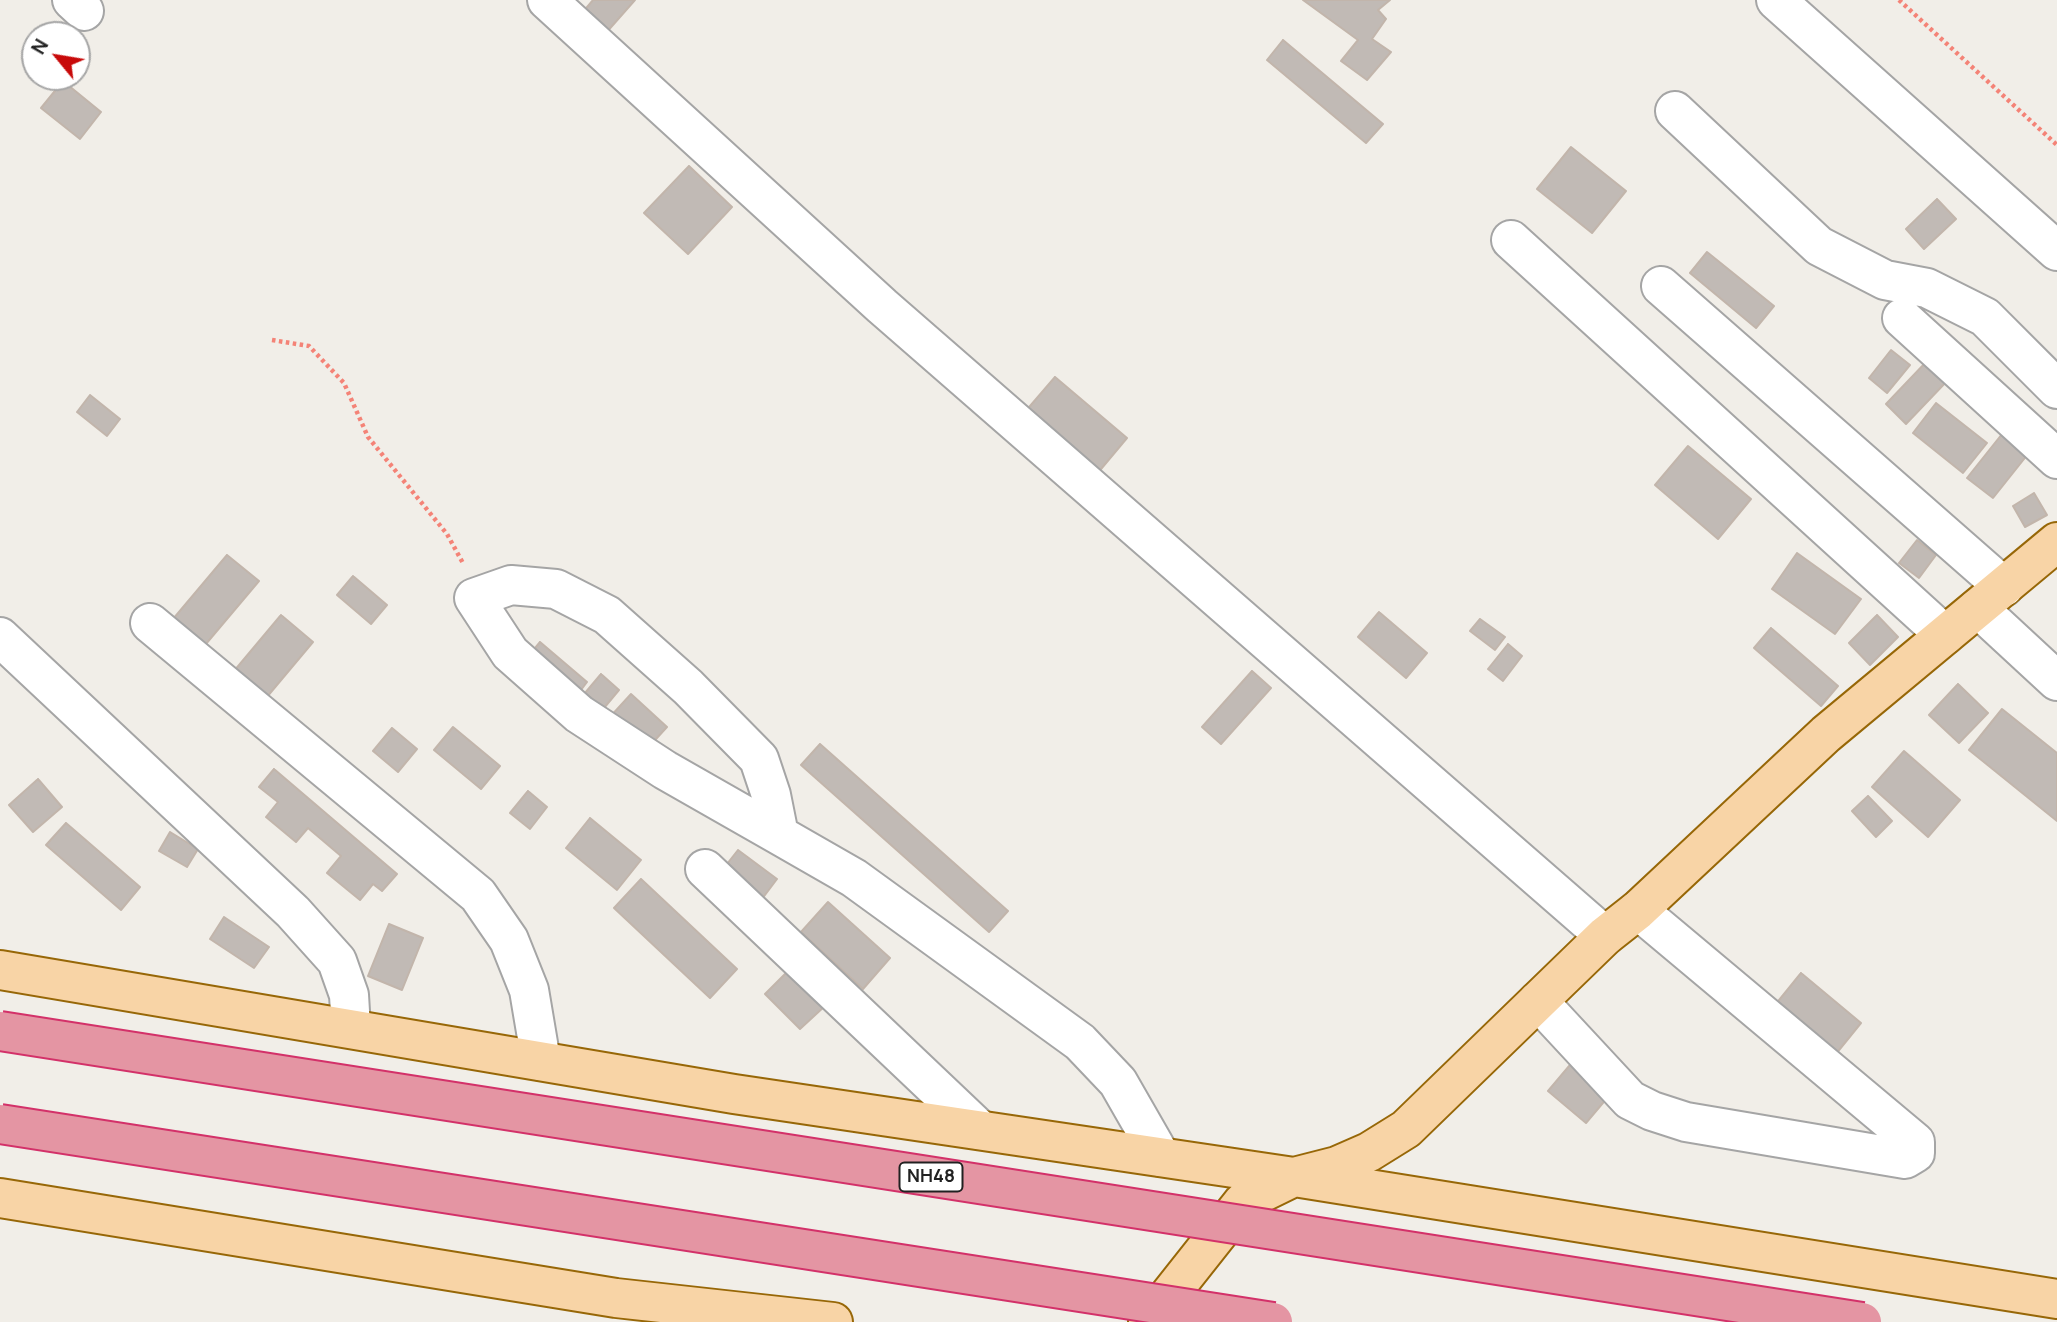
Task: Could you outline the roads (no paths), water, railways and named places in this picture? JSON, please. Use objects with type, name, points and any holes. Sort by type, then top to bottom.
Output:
[{"type":"highway","name":"NH48","points":[[0,1031],[1862,1322]]},
{"type":"highway","points":[[0,1124],[1273,1322]]},
{"type":"main road","points":[[1148,1322],[1243,1202],[1294,1177],[1337,1167],[1369,1152],[1406,1129],[1605,936],[1638,910],[1826,734],[2057,542]]},
{"type":"main road","points":[[0,970],[734,1094],[1294,1177],[2057,1299]]},
{"type":"main road","points":[[0,1198],[616,1298],[833,1322]]},
{"type":"street","points":[[547,0],[882,306],[1605,936]]},
{"type":"street","points":[[1776,0],[2057,250]]},
{"type":"street","points":[[1675,111],[1819,246],[1885,280],[1927,288],[1984,317],[2057,389]]},
{"type":"street","points":[[1511,240],[1945,635]]},
{"type":"street","points":[[1661,286],[1991,597],[2057,681]]},
{"type":"street","points":[[1902,318],[2057,459]]},
{"type":"street","points":[[779,835],[771,794],[759,759],[688,687],[607,615],[556,589],[511,585],[474,597],[510,653],[579,714],[641,756],[854,878],[1013,990],[1080,1042],[1118,1082],[1161,1157]]},
{"type":"street","points":[[150,623],[478,895],[509,940],[529,990],[541,1060]]},
{"type":"street","points":[[0,637],[293,912],[337,961],[349,995],[351,1028]]},
{"type":"street","points":[[705,869],[980,1130]]},
{"type":"street","points":[[1538,1002],[1630,1100],[1653,1111],[1686,1122],[1905,1159],[1915,1153],[1915,1142],[1638,910]]}]
